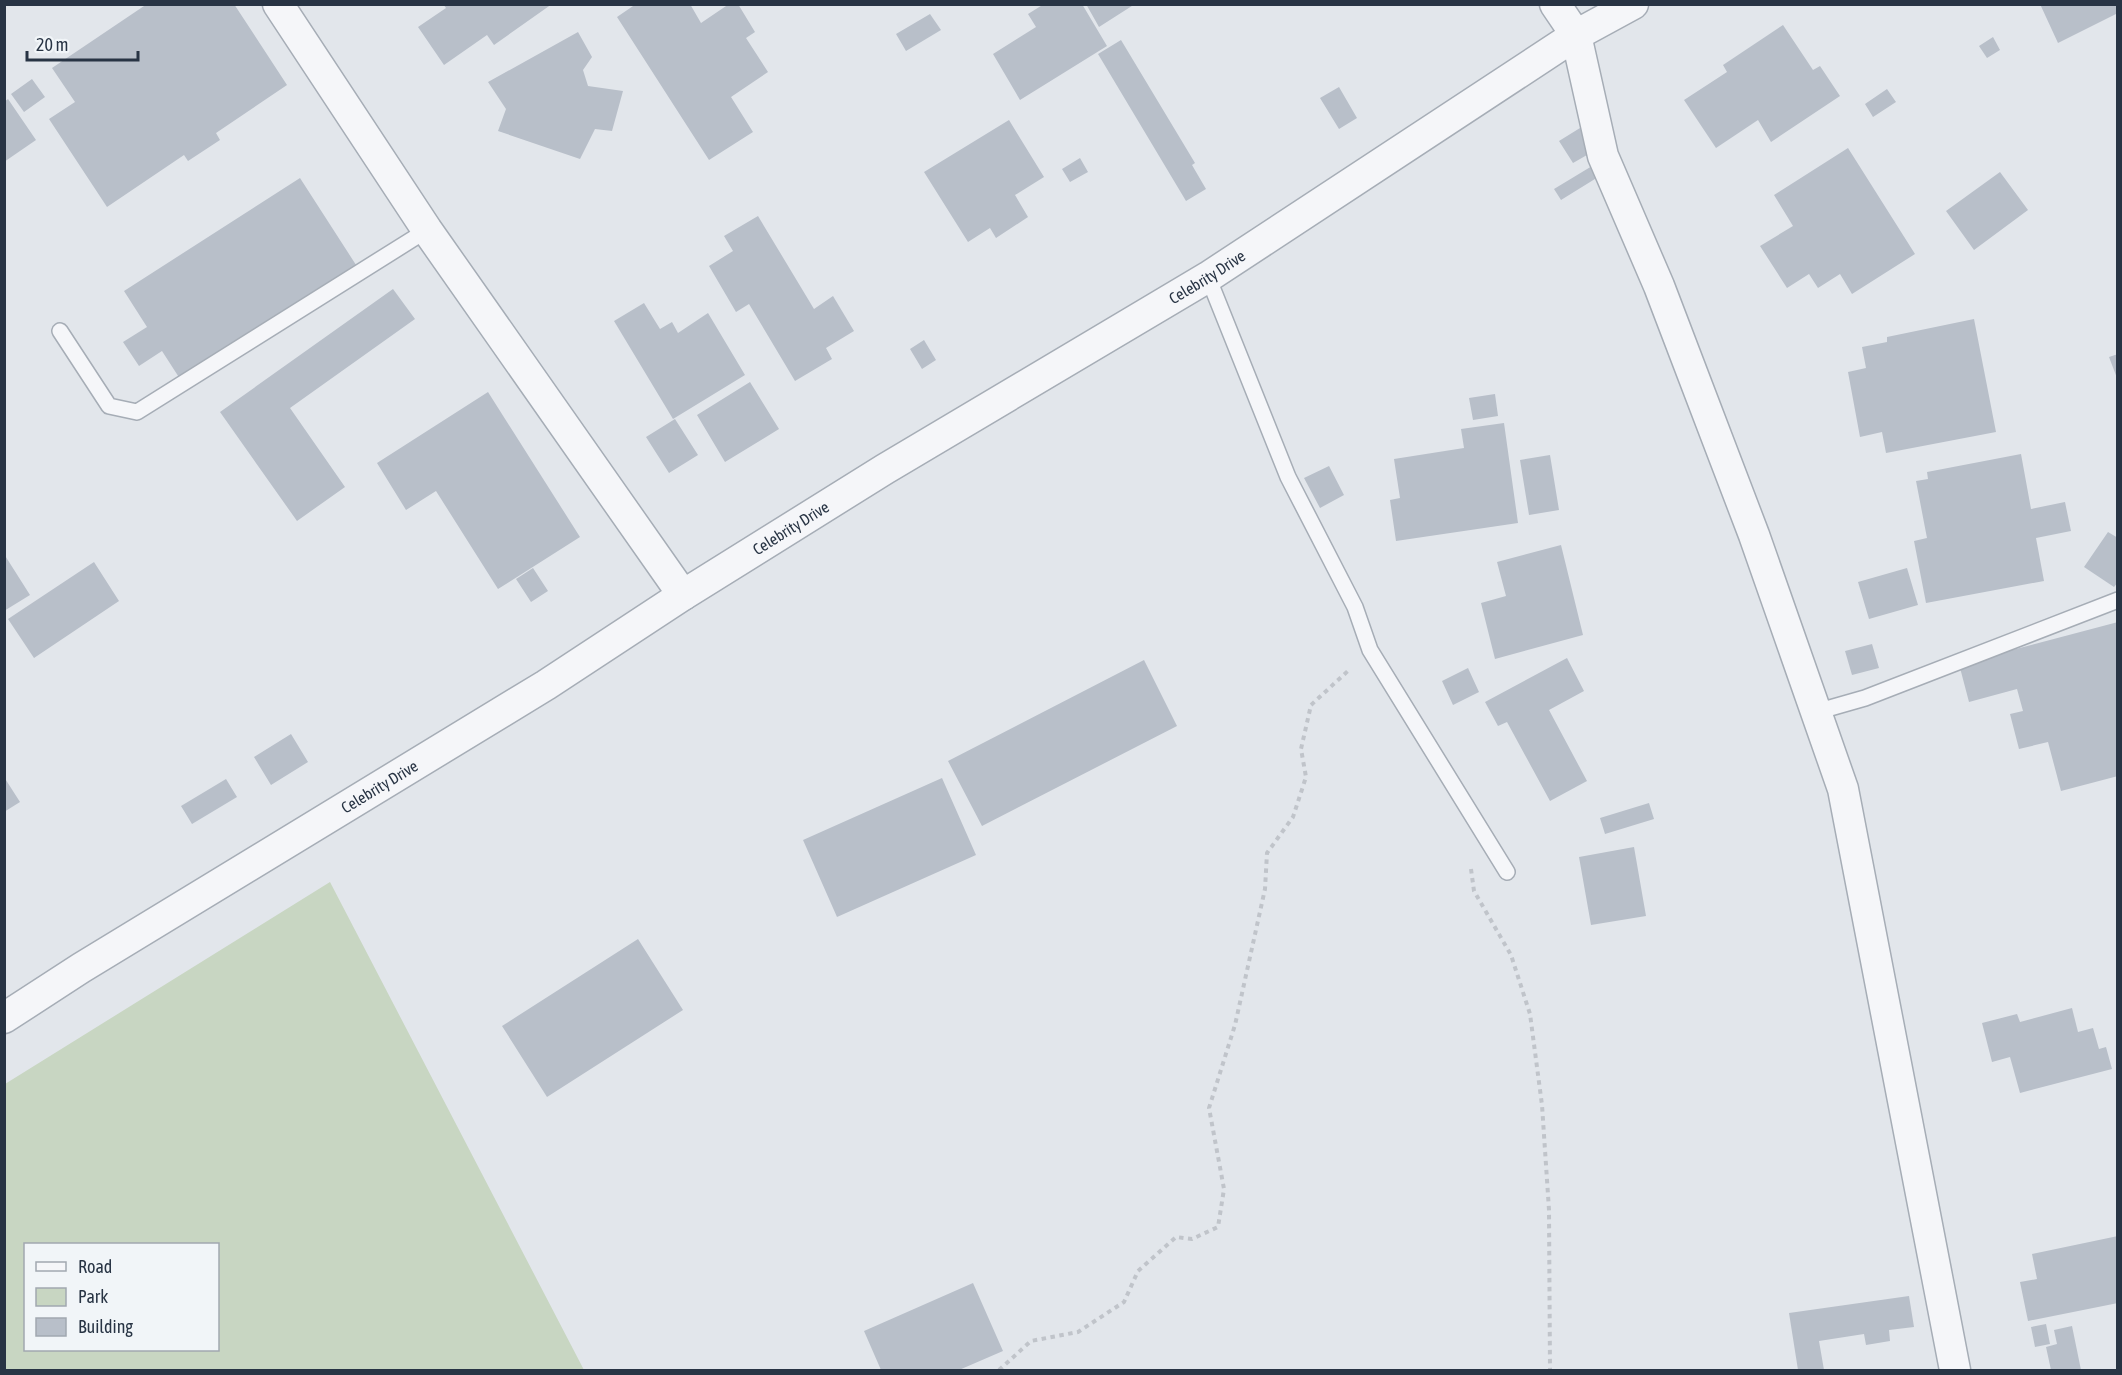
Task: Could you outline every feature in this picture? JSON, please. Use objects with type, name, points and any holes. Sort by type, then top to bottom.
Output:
[{"type":"street","points":[[278,4],[427,230],[683,595]]},
{"type":"street","points":[[1555,4],[1576,35],[1603,156],[1664,296],[1754,535],[1843,789],[1955,1371]]},
{"type":"street","name":"Celebrity Drive","points":[[4,1018],[81,968],[546,685],[683,595],[885,469],[1208,277],[1576,35],[1633,4]]},
{"type":"lane","points":[[60,331],[109,406],[136,412],[427,230]]},
{"type":"lane","points":[[1208,277],[1288,477],[1355,607],[1370,650],[1507,872]]},
{"type":"lane","points":[[1816,712],[1865,698],[2118,600]]},
{"type":"path","points":[[999,1371],[1031,1341],[1078,1332],[1124,1302],[1138,1271],[1176,1237],[1192,1239],[1218,1227],[1224,1189],[1220,1156],[1209,1108],[1235,1024],[1265,889],[1267,853],[1293,817],[1306,777],[1301,749],[1311,705],[1370,650]]},
{"type":"path","points":[[1470,858],[1474,891],[1510,955],[1530,1014],[1542,1105],[1549,1210],[1550,1371]]},
{"type":"green space","points":[[330,882],[584,1370],[5,1370],[5,1084]]},
{"type":"building","points":[[147,4],[234,4],[287,85],[216,133],[220,140],[188,161],[184,155],[107,207],[49,119],[75,102],[52,68]]},
{"type":"building","points":[[443,4],[552,4],[494,45],[487,35],[444,65],[418,27],[446,8]]},
{"type":"building","points":[[636,4],[690,4],[701,23],[729,4],[738,4],[755,32],[746,38],[768,72],[731,97],[753,132],[709,160],[617,17]]},
{"type":"building","points":[[1044,4],[1082,4],[1107,46],[1020,100],[993,54],[1036,27],[1028,14]]},
{"type":"building","points":[[1086,4],[1135,4],[1099,27]]},
{"type":"building","points":[[2040,4],[2118,4],[2118,13],[2058,43]]},
{"type":"building","points":[[930,14],[941,30],[906,51],[896,34]]},
{"type":"building","points":[[1783,25],[1813,70],[1820,66],[1840,96],[1771,142],[1758,120],[1716,148],[1684,100],[1727,72],[1723,65]]},
{"type":"building","points":[[578,32],[592,57],[583,70],[588,86],[623,91],[612,131],[595,129],[580,159],[498,131],[506,109],[488,82]]},
{"type":"building","points":[[1993,37],[2000,50],[1987,58],[1979,46]]},
{"type":"building","points":[[1121,40],[1195,163],[1192,165],[1206,189],[1186,201],[1098,54]]},
{"type":"building","points":[[32,79],[45,97],[24,112],[11,94]]},
{"type":"building","points":[[1339,87],[1357,118],[1339,129],[1320,98]]},
{"type":"building","points":[[1887,89],[1896,102],[1873,117],[1865,104]]},
{"type":"building","points":[[8,99],[36,140],[4,162],[4,102]]},
{"type":"building","points":[[1009,120],[1044,177],[1015,195],[1028,217],[996,238],[990,228],[968,242],[924,172]]},
{"type":"building","points":[[1580,128],[1594,151],[1573,163],[1559,141]]},
{"type":"building","points":[[1848,148],[1915,254],[1852,294],[1840,274],[1818,288],[1809,274],[1787,288],[1760,246],[1793,226],[1774,195]]},
{"type":"building","points":[[1080,158],[1088,172],[1070,182],[1062,169]]},
{"type":"building","points":[[1597,163],[1603,174],[1561,200],[1554,189]]},
{"type":"building","points":[[2000,172],[2028,210],[1974,250],[1946,211]]},
{"type":"building","points":[[300,178],[358,268],[182,382],[162,351],[139,366],[123,342],[147,327],[124,291]]},
{"type":"building","points":[[758,216],[814,309],[833,296],[854,331],[826,348],[832,359],[795,381],[749,304],[736,312],[709,266],[733,251],[724,236]]},
{"type":"building","points":[[393,289],[415,319],[290,408],[345,487],[297,521],[220,412]]},
{"type":"building","points":[[644,303],[660,329],[672,322],[678,333],[708,313],[745,375],[673,419],[614,321]]},
{"type":"building","points":[[1974,319],[1996,432],[1886,453],[1882,432],[1860,437],[1848,372],[1866,368],[1862,347],[1887,342],[1887,337]]},
{"type":"building","points":[[924,340],[936,360],[922,369],[910,349]]},
{"type":"building","points":[[2118,354],[2118,378],[2117,378],[2109,357]]},
{"type":"building","points":[[750,382],[779,429],[725,462],[697,415]]},
{"type":"building","points":[[488,392],[580,537],[498,589],[436,491],[406,510],[377,463]]},
{"type":"building","points":[[1495,394],[1498,416],[1473,420],[1469,398]]},
{"type":"building","points":[[675,419],[698,455],[669,473],[646,437]]},
{"type":"building","points":[[1504,423],[1518,523],[1396,541],[1390,500],[1400,498],[1394,459],[1464,448],[1461,429]]},
{"type":"building","points":[[2021,454],[2031,509],[2065,502],[2071,531],[2036,538],[2044,581],[1926,603],[1914,541],[1927,538],[1916,481],[1928,479],[1927,472]]},
{"type":"building","points":[[1550,455],[1559,510],[1529,515],[1520,460]]},
{"type":"building","points":[[1329,466],[1344,495],[1320,508],[1304,478]]},
{"type":"building","points":[[2108,532],[2118,538],[2118,582],[2114,587],[2084,567]]},
{"type":"building","points":[[1561,545],[1583,635],[1495,659],[1481,603],[1506,596],[1497,562]]},
{"type":"building","points":[[4,554],[30,595],[4,611]]},
{"type":"building","points":[[94,562],[119,601],[34,658],[8,619]]},
{"type":"building","points":[[533,568],[548,591],[531,602],[516,579]]},
{"type":"building","points":[[1907,568],[1918,605],[1869,619],[1858,582]]},
{"type":"building","points":[[2118,622],[2118,776],[2061,791],[2048,742],[2019,749],[2010,714],[2023,711],[2017,689],[1969,702],[1959,664]]},
{"type":"building","points":[[1872,644],[1879,668],[1852,675],[1845,651]]},
{"type":"building","points":[[1567,658],[1584,691],[1549,710],[1587,781],[1550,801],[1507,722],[1498,726],[1485,702]]},
{"type":"building","points":[[1144,660],[1177,726],[982,826],[948,761]]},
{"type":"building","points":[[1468,668],[1479,692],[1453,705],[1442,681]]},
{"type":"building","points":[[291,734],[308,762],[271,785],[254,757]]},
{"type":"building","points":[[4,777],[20,802],[4,812]]},
{"type":"building","points":[[942,778],[976,855],[837,917],[803,840]]},
{"type":"building","points":[[226,779],[237,797],[192,824],[181,806]]},
{"type":"building","points":[[1649,803],[1654,819],[1605,834],[1600,818]]},
{"type":"building","points":[[1634,847],[1646,916],[1591,925],[1579,857]]},
{"type":"building","points":[[638,939],[683,1010],[547,1097],[502,1026]]},
{"type":"building","points":[[2072,1008],[2078,1032],[2093,1028],[2099,1049],[2106,1047],[2112,1069],[2020,1093],[2010,1057],[1992,1062],[1982,1023],[2017,1014],[2020,1022]]},
{"type":"building","points":[[2118,1236],[2118,1303],[2028,1321],[2020,1282],[2037,1279],[2032,1254]]},
{"type":"building","points":[[973,1283],[1003,1351],[959,1370],[881,1370],[864,1331]]},
{"type":"building","points":[[1909,1296],[1914,1327],[1889,1330],[1890,1341],[1866,1345],[1864,1334],[1819,1341],[1824,1370],[1798,1370],[1789,1313]]},
{"type":"building","points":[[2046,1324],[2050,1344],[2035,1347],[2031,1327]]},
{"type":"building","points":[[2072,1326],[2081,1370],[2051,1370],[2046,1347],[2057,1344],[2054,1330]]}]
